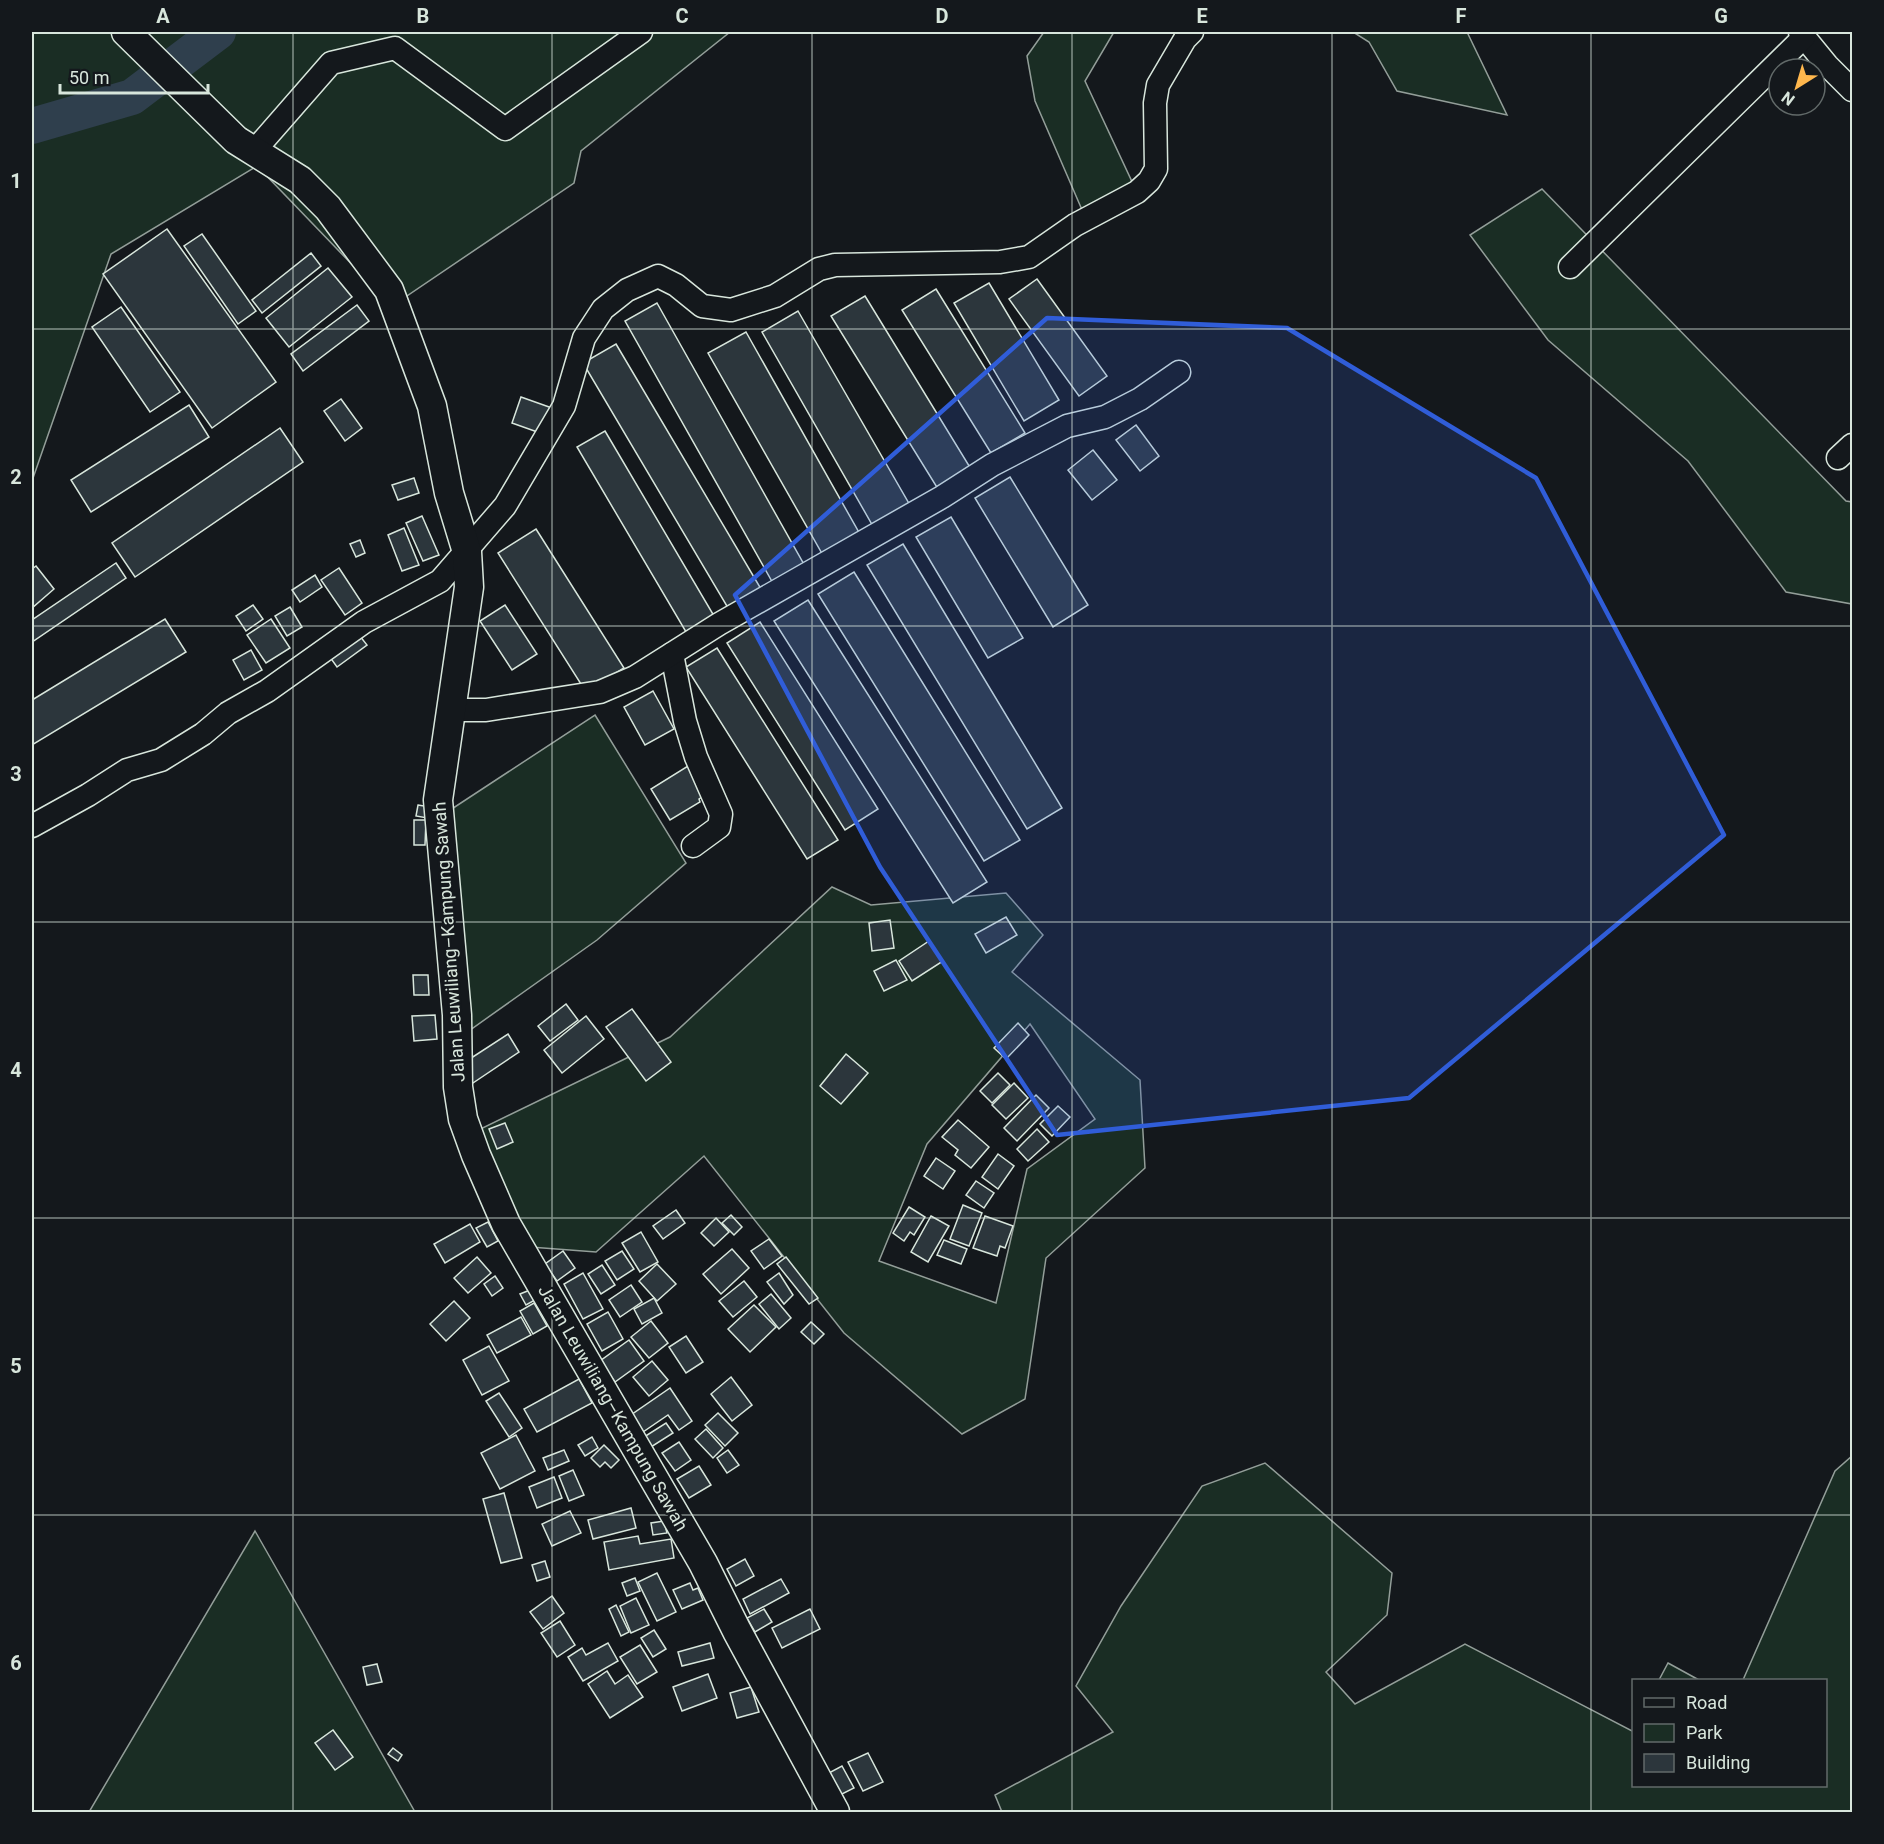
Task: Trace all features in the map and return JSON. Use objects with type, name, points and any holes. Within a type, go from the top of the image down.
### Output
[{"type":"main road","name":"Jalan Leuwiliang–Kampung Sawah","points":[[126,32],[245,145],[300,180],[328,208],[389,290],[432,406],[449,494],[467,552],[470,586],[438,800],[457,1015],[459,1087],[463,1119],[506,1224],[703,1563],[737,1631],[835,1812]]},
{"type":"street","points":[[245,145],[331,63],[395,48],[505,129],[641,32]]},
{"type":"street","points":[[32,826],[127,770],[161,760],[195,739],[228,713],[267,691],[364,622],[440,581],[505,506],[564,406],[584,338],[603,309],[627,290],[658,276],[676,285],[702,306],[731,310],[774,296],[819,269],[835,265],[1000,262],[1029,257],[1075,225],[1137,192],[1149,181],[1156,169],[1155,103],[1158,85],[1185,39],[1192,32]]},
{"type":"street","points":[[1570,267],[1802,34],[1852,90]]},
{"type":"street","points":[[452,711],[486,710],[600,692],[635,677],[729,618],[942,497],[992,465],[1067,426],[1105,417],[1140,399],[1179,372]]},
{"type":"street","points":[[672,654],[690,739],[721,814],[719,827],[693,846]]},
{"type":"highlighted area","points":[[1047,318],[1287,328],[1536,478],[1724,835],[1409,1098],[1057,1135],[880,867],[735,595]]},
{"type":"green space","points":[[32,32],[730,32],[581,151],[574,183],[392,306],[257,166],[111,254],[32,481]]},
{"type":"green space","points":[[1044,32],[1114,32],[1085,81],[1141,201],[1089,226],[1035,101],[1027,56]]},
{"type":"green space","points":[[1353,32],[1467,32],[1507,115],[1397,91],[1369,42]]},
{"type":"green space","points":[[1542,189],[1846,501],[1852,502],[1852,604],[1786,592],[1688,461],[1548,340],[1470,235]]},
{"type":"green space","points":[[595,715],[686,863],[597,940],[449,1045],[438,818]]},
{"type":"green space","points":[[832,887],[871,905],[1006,893],[1043,935],[1012,972],[1140,1080],[1145,1168],[1046,1258],[1025,1399],[962,1434],[844,1333],[704,1156],[596,1252],[517,1246],[464,1137],[670,1037]],"holes":[[[1030,1024],[1095,1119],[1027,1169],[996,1303],[879,1261],[927,1144]]]},
{"type":"green space","points":[[1852,1456],[1852,1812],[1002,1812],[995,1795],[1113,1732],[1076,1686],[1121,1606],[1202,1486],[1265,1463],[1392,1573],[1387,1615],[1326,1672],[1355,1704],[1465,1644],[1632,1731],[1632,1787],[1827,1787],[1827,1679],[1743,1679],[1835,1471]]},
{"type":"green space","points":[[255,1531],[415,1812],[89,1812]]},
{"type":"green space","points":[[1668,1663],[1697,1679],[1660,1679]]},
{"type":"building","points":[[167,229],[276,382],[212,428],[103,274]]},
{"type":"building","points":[[202,234],[256,311],[238,324],[184,246]]},
{"type":"building","points":[[311,253],[321,266],[262,313],[252,300]]},
{"type":"building","points":[[328,268],[352,297],[289,347],[266,318]]},
{"type":"building","points":[[1037,279],[1107,376],[1079,396],[1009,299]]},
{"type":"building","points":[[989,283],[1059,400],[1024,421],[954,303]]},
{"type":"building","points":[[936,289],[1025,433],[991,453],[902,310]]},
{"type":"building","points":[[865,296],[971,469],[938,489],[831,316]]},
{"type":"building","points":[[657,303],[806,568],[774,585],[625,321]]},
{"type":"building","points":[[357,305],[369,321],[303,371],[291,354]]},
{"type":"building","points":[[121,307],[180,392],[150,412],[92,327]]},
{"type":"building","points":[[798,311],[911,507],[874,528],[762,332]]},
{"type":"building","points":[[746,332],[861,536],[824,557],[708,353]]},
{"type":"building","points":[[616,344],[764,594],[731,613],[583,363]]},
{"type":"building","points":[[521,397],[552,408],[543,434],[512,423]]},
{"type":"building","points":[[341,399],[362,428],[345,441],[324,411]]},
{"type":"building","points":[[189,405],[209,437],[91,512],[71,480]]},
{"type":"building","points":[[1136,425],[1159,456],[1140,471],[1116,440]]},
{"type":"building","points":[[280,428],[303,462],[135,577],[112,543]]},
{"type":"building","points":[[605,431],[717,621],[689,637],[577,447]]},
{"type":"building","points":[[1093,450],[1117,480],[1092,500],[1068,470]]},
{"type":"building","points":[[1010,477],[1088,605],[1053,627],[975,498]]},
{"type":"building","points":[[414,478],[419,493],[398,500],[392,485]]},
{"type":"building","points":[[422,516],[439,555],[423,561],[406,523]]},
{"type":"building","points":[[951,517],[1023,638],[988,658],[916,537]]},
{"type":"building","points":[[404,528],[419,565],[402,571],[388,535]]},
{"type":"building","points":[[536,529],[624,668],[586,692],[498,553]]},
{"type":"building","points":[[360,540],[365,553],[356,557],[350,544]]},
{"type":"building","points":[[903,544],[1062,808],[1027,829],[867,565]]},
{"type":"building","points":[[116,563],[126,578],[32,642],[32,620]]},
{"type":"building","points":[[36,566],[54,589],[32,608],[32,569]]},
{"type":"building","points":[[339,568],[362,603],[345,615],[321,580]]},
{"type":"building","points":[[854,572],[1020,840],[984,861],[818,594]]},
{"type":"building","points":[[315,575],[322,587],[300,602],[292,590]]},
{"type":"building","points":[[808,600],[987,882],[953,903],[774,621]]},
{"type":"building","points":[[253,605],[263,619],[246,631],[236,616]]},
{"type":"building","points":[[505,605],[537,654],[512,670],[480,621]]},
{"type":"building","points":[[290,607],[302,627],[287,636],[275,616]]},
{"type":"building","points":[[165,619],[186,652],[32,745],[32,700]]},
{"type":"building","points":[[271,619],[290,648],[266,663],[247,635]]},
{"type":"building","points":[[760,622],[878,809],[845,830],[727,643]]},
{"type":"building","points":[[356,631],[367,645],[337,667],[327,653]]},
{"type":"building","points":[[717,648],[838,840],[807,859],[686,667]]},
{"type":"building","points":[[251,650],[262,670],[244,680],[233,660]]},
{"type":"building","points":[[653,691],[674,729],[645,745],[624,707]]},
{"type":"building","points":[[688,766],[706,794],[699,799],[700,802],[670,820],[651,789]]},
{"type":"building","points":[[418,805],[430,807],[427,818],[416,816]]},
{"type":"building","points":[[414,820],[426,820],[425,845],[414,845]]},
{"type":"building","points":[[1006,917],[1017,935],[986,953],[975,934]]},
{"type":"building","points":[[890,920],[894,948],[872,951],[869,923]]},
{"type":"building","points":[[929,941],[943,961],[912,981],[899,961]]},
{"type":"building","points":[[896,960],[907,980],[884,991],[874,971]]},
{"type":"building","points":[[413,975],[428,975],[429,995],[414,995]]},
{"type":"building","points":[[566,1004],[578,1020],[550,1041],[538,1026]]},
{"type":"building","points":[[632,1009],[671,1062],[646,1081],[606,1027]]},
{"type":"building","points":[[435,1015],[437,1039],[414,1041],[412,1016]]},
{"type":"building","points":[[586,1016],[604,1039],[562,1073],[544,1050]]},
{"type":"building","points":[[1018,1023],[1029,1035],[1006,1059],[994,1048]]},
{"type":"building","points":[[508,1034],[519,1052],[464,1089],[462,1064]]},
{"type":"building","points":[[846,1054],[868,1073],[841,1104],[820,1086]]},
{"type":"building","points":[[998,1073],[1010,1085],[992,1103],[980,1091]]},
{"type":"building","points":[[1014,1083],[1028,1098],[1006,1119],[992,1105]]},
{"type":"building","points":[[1036,1095],[1049,1108],[1017,1141],[1004,1128]]},
{"type":"building","points":[[1058,1106],[1070,1117],[1052,1136],[1040,1124]]},
{"type":"building","points":[[958,1120],[989,1147],[971,1168],[955,1155],[958,1150],[942,1137]]},
{"type":"building","points":[[505,1123],[513,1142],[497,1149],[489,1129]]},
{"type":"building","points":[[1037,1129],[1049,1142],[1028,1161],[1017,1149]]},
{"type":"building","points":[[998,1154],[1014,1166],[998,1189],[982,1177]]},
{"type":"building","points":[[936,1158],[955,1171],[943,1189],[924,1176]]},
{"type":"building","points":[[976,1181],[994,1193],[984,1208],[966,1195]]},
{"type":"building","points":[[963,1205],[982,1213],[969,1246],[950,1239]]},
{"type":"building","points":[[909,1207],[925,1217],[914,1235],[910,1232],[904,1241],[893,1233]]},
{"type":"building","points":[[676,1210],[685,1223],[663,1239],[653,1226]]},
{"type":"building","points":[[731,1215],[742,1227],[734,1235],[722,1223]]},
{"type":"building","points":[[931,1216],[949,1226],[928,1262],[911,1252]]},
{"type":"building","points":[[985,1216],[1013,1226],[1005,1248],[1000,1246],[997,1256],[973,1248]]},
{"type":"building","points":[[716,1218],[729,1232],[714,1246],[701,1233]]},
{"type":"building","points":[[488,1222],[498,1241],[487,1247],[476,1228]]},
{"type":"building","points":[[470,1224],[480,1242],[445,1263],[434,1244]]},
{"type":"building","points":[[641,1232],[658,1262],[640,1272],[622,1243]]},
{"type":"building","points":[[769,1239],[782,1256],[764,1269],[751,1251]]},
{"type":"building","points":[[944,1240],[967,1249],[961,1264],[937,1255]]},
{"type":"building","points":[[732,1249],[749,1268],[721,1294],[703,1274]]},
{"type":"building","points":[[563,1251],[575,1268],[557,1281],[545,1264]]},
{"type":"building","points":[[622,1251],[634,1269],[617,1280],[605,1261]]},
{"type":"building","points":[[477,1257],[491,1273],[468,1293],[454,1278]]},
{"type":"building","points":[[786,1257],[818,1298],[809,1304],[777,1264]]},
{"type":"building","points":[[657,1264],[676,1284],[657,1301],[639,1281]]},
{"type":"building","points":[[602,1265],[615,1285],[601,1294],[588,1274]]},
{"type":"building","points":[[583,1273],[603,1309],[583,1319],[564,1284]]},
{"type":"building","points":[[779,1273],[793,1295],[784,1304],[767,1282]]},
{"type":"building","points":[[495,1276],[503,1288],[492,1296],[484,1284]]},
{"type":"building","points":[[744,1281],[757,1297],[733,1317],[719,1301]]},
{"type":"building","points":[[631,1285],[642,1302],[620,1317],[609,1300]]},
{"type":"building","points":[[530,1290],[535,1300],[526,1305],[520,1294]]},
{"type":"building","points":[[771,1294],[791,1318],[779,1329],[759,1304]]},
{"type":"building","points":[[654,1298],[662,1313],[642,1324],[634,1309]]},
{"type":"building","points":[[454,1301],[470,1318],[446,1341],[430,1324]]},
{"type":"building","points":[[534,1303],[547,1326],[533,1334],[520,1311]]},
{"type":"building","points":[[754,1305],[776,1327],[750,1352],[728,1329]]},
{"type":"building","points":[[608,1312],[623,1339],[602,1351],[587,1324]]},
{"type":"building","points":[[521,1317],[531,1335],[497,1353],[487,1335]]},
{"type":"building","points":[[651,1321],[668,1343],[649,1358],[631,1337]]},
{"type":"building","points":[[811,1322],[824,1334],[814,1344],[801,1332]]},
{"type":"building","points":[[686,1336],[703,1362],[686,1373],[669,1347]]},
{"type":"building","points":[[629,1340],[644,1361],[615,1382],[600,1361]]},
{"type":"building","points":[[489,1346],[509,1381],[482,1395],[463,1360]]},
{"type":"building","points":[[652,1361],[668,1380],[649,1396],[633,1377]]},
{"type":"building","points":[[731,1377],[752,1405],[732,1421],[711,1394]]},
{"type":"building","points":[[579,1379],[592,1403],[537,1432],[524,1409]]},
{"type":"building","points":[[670,1388],[692,1421],[679,1430],[668,1415],[640,1434],[628,1417]]},
{"type":"building","points":[[499,1393],[522,1428],[509,1437],[486,1401]]},
{"type":"building","points":[[718,1413],[738,1433],[725,1446],[705,1425]]},
{"type":"building","points":[[666,1423],[673,1433],[651,1447],[644,1437]]},
{"type":"building","points":[[706,1429],[723,1448],[713,1458],[695,1439]]},
{"type":"building","points":[[516,1435],[535,1471],[500,1489],[481,1453]]},
{"type":"building","points":[[592,1437],[598,1448],[585,1456],[578,1445]]},
{"type":"building","points":[[679,1442],[691,1460],[675,1471],[662,1453]]},
{"type":"building","points":[[604,1445],[619,1460],[611,1468],[605,1462],[600,1467],[591,1458]]},
{"type":"building","points":[[564,1450],[569,1461],[548,1470],[543,1458]]},
{"type":"building","points":[[728,1450],[739,1465],[727,1473],[717,1458]]},
{"type":"building","points":[[699,1466],[711,1485],[689,1498],[677,1479]]},
{"type":"building","points":[[573,1470],[584,1495],[569,1501],[559,1476]]},
{"type":"building","points":[[554,1477],[562,1498],[537,1508],[529,1487]]},
{"type":"building","points":[[504,1493],[522,1558],[501,1563],[483,1499]]},
{"type":"building","points":[[631,1508],[636,1528],[593,1539],[588,1520]]},
{"type":"building","points":[[570,1511],[581,1533],[552,1546],[542,1524]]},
{"type":"building","points":[[664,1521],[667,1533],[653,1535],[651,1523]]},
{"type":"building","points":[[638,1536],[640,1544],[671,1539],[674,1558],[609,1570],[604,1542]]},
{"type":"building","points":[[745,1559],[754,1576],[736,1586],[727,1569]]},
{"type":"building","points":[[545,1561],[550,1577],[537,1581],[532,1565]]},
{"type":"building","points":[[657,1573],[676,1612],[657,1621],[638,1582]]},
{"type":"building","points":[[635,1578],[640,1591],[627,1596],[622,1583]]},
{"type":"building","points":[[781,1579],[789,1593],[750,1614],[743,1599]]},
{"type":"building","points":[[690,1583],[693,1590],[698,1588],[703,1600],[682,1609],[673,1590]]},
{"type":"building","points":[[552,1596],[564,1613],[543,1629],[530,1612]]},
{"type":"building","points":[[636,1598],[649,1625],[631,1633],[620,1606]]},
{"type":"building","points":[[616,1605],[629,1632],[621,1636],[609,1609]]},
{"type":"building","points":[[764,1609],[772,1622],[755,1632],[747,1618]]},
{"type":"building","points":[[810,1609],[820,1629],[782,1648],[772,1628]]},
{"type":"building","points":[[560,1621],[575,1645],[557,1657],[541,1633]]},
{"type":"building","points":[[654,1630],[666,1649],[653,1657],[641,1638]]},
{"type":"building","points":[[608,1643],[618,1661],[583,1681],[568,1657],[582,1648],[586,1655]]},
{"type":"building","points":[[710,1643],[714,1658],[682,1666],[678,1652]]},
{"type":"building","points":[[640,1645],[657,1672],[637,1684],[620,1657]]},
{"type":"building","points":[[377,1664],[382,1682],[367,1685],[363,1667]]},
{"type":"building","points":[[607,1671],[615,1684],[628,1675],[643,1697],[610,1718],[588,1684]]},
{"type":"building","points":[[708,1674],[717,1698],[682,1711],[673,1687]]},
{"type":"building","points":[[751,1687],[759,1712],[737,1718],[730,1693]]},
{"type":"building","points":[[333,1730],[353,1757],[335,1770],[315,1743]]},
{"type":"building","points":[[393,1748],[402,1755],[398,1761],[388,1754]]},
{"type":"building","points":[[868,1753],[883,1782],[863,1791],[848,1762]]},
{"type":"building","points":[[842,1766],[854,1788],[836,1797],[825,1775]]},
{"type":"waterway","points":[[32,126],[132,97],[218,32]]}]
